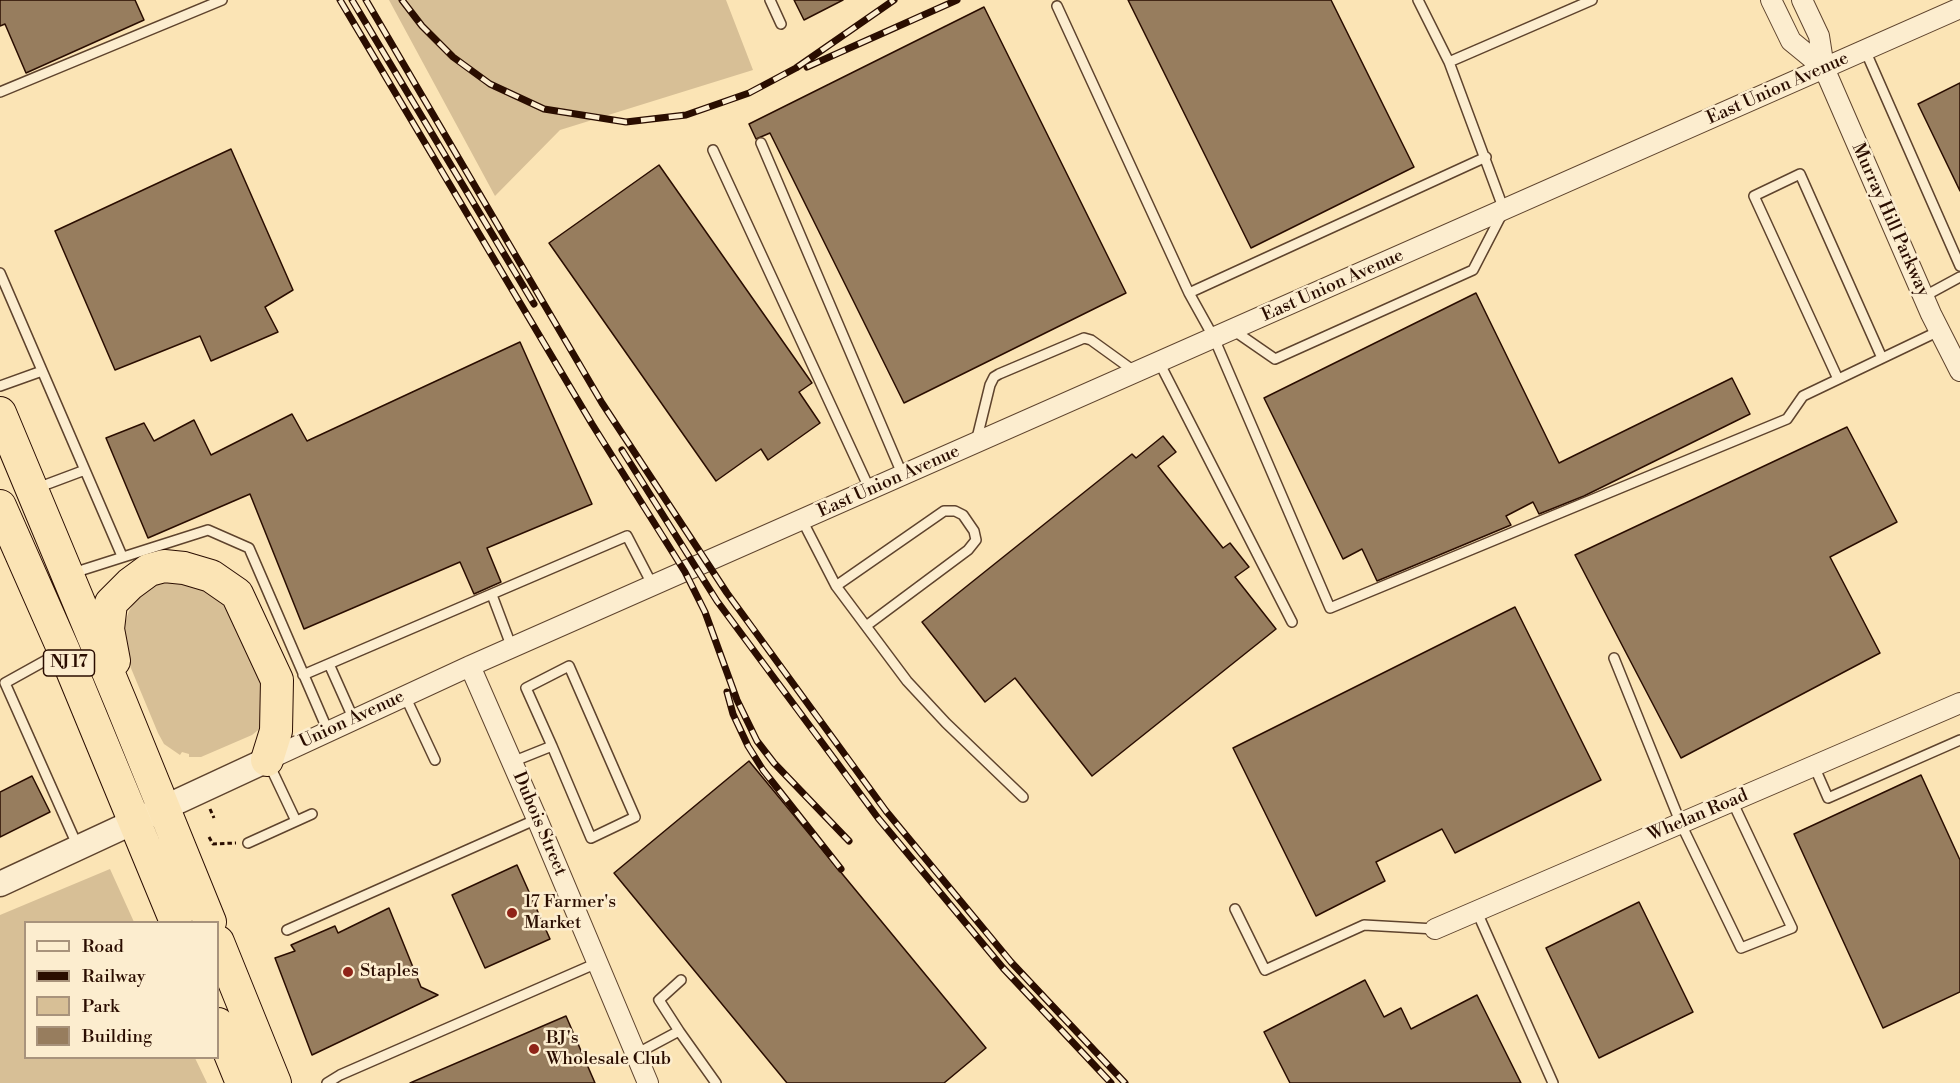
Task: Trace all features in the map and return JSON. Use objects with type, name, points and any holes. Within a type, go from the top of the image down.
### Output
[{"type":"highway","name":"NJ 17","points":[[0,413],[210,921]]},
{"type":"highway","name":"NJ 17","points":[[0,506],[64,651],[176,921]]},
{"type":"highway","points":[[121,703],[108,629],[111,603],[130,584],[150,570],[164,566],[184,568],[212,576],[237,594],[277,680],[276,731],[267,760]]},
{"type":"highway","points":[[219,944],[275,1083]]},
{"type":"highway","points":[[219,1026],[242,1083]]},
{"type":"street","name":"Murray Hill Parkway","points":[[1771,0],[1791,41],[1824,68]]},
{"type":"street","name":"Murray Hill Parkway","points":[[1802,0],[1819,36],[1824,68],[1923,297],[1960,371]]},
{"type":"street","name":"East Union Avenue","points":[[706,563],[1960,8]]},
{"type":"street","name":"Union Avenue","points":[[0,884],[470,666],[706,563]]},
{"type":"street","name":"Dubois Street","points":[[470,666],[648,1083]]},
{"type":"street","name":"Whelan Road","points":[[1435,930],[1960,703]]},
{"type":"lane","points":[[0,92],[222,0]]},
{"type":"lane","points":[[770,0],[782,24]]},
{"type":"lane","points":[[1233,330],[1275,359],[1473,270],[1504,210],[1449,62],[1418,0]]},
{"type":"lane","points":[[1449,62],[1592,0]]},
{"type":"lane","points":[[1057,6],[1189,293],[1214,338],[1329,608],[1787,419],[1803,396],[1939,331]]},
{"type":"lane","points":[[1864,50],[1960,266]]},
{"type":"lane","points":[[761,143],[903,476]]},
{"type":"lane","points":[[713,150],[870,490]]},
{"type":"lane","points":[[1189,293],[1486,157]]},
{"type":"lane","points":[[1838,379],[1754,196],[1800,174],[1882,358]]},
{"type":"lane","points":[[0,273],[122,556]]},
{"type":"lane","points":[[1923,297],[1960,277]]},
{"type":"lane","points":[[976,444],[990,385],[994,377],[999,374],[1084,338],[1136,372]]},
{"type":"lane","points":[[1159,362],[1292,622]]},
{"type":"lane","points":[[0,386],[42,370]]},
{"type":"lane","points":[[32,490],[85,470]]},
{"type":"lane","points":[[836,586],[944,511],[955,511],[963,515],[974,531],[976,540],[968,550],[866,626]]},
{"type":"lane","points":[[802,520],[836,586],[907,681],[946,723],[1023,797]]},
{"type":"lane","points":[[68,575],[208,530],[249,548],[328,731]]},
{"type":"lane","points":[[303,675],[627,536],[653,586]]},
{"type":"lane","points":[[492,595],[512,648]]},
{"type":"lane","points":[[64,651],[3,682],[78,847]]},
{"type":"lane","points":[[1614,658],[1681,824],[1741,948],[1792,928],[1732,801]]},
{"type":"lane","points":[[329,664],[354,720]]},
{"type":"lane","points":[[569,666],[636,817],[591,838],[552,746],[526,688],[569,666]]},
{"type":"lane","points":[[405,696],[435,760]]},
{"type":"lane","points":[[1814,766],[1828,798],[1960,740]]},
{"type":"lane","points":[[512,762],[552,746]]},
{"type":"lane","points":[[267,760],[296,821]]},
{"type":"lane","points":[[248,843],[312,814]]},
{"type":"lane","points":[[287,930],[537,819]]},
{"type":"lane","points":[[1235,909],[1265,970],[1364,925],[1435,930]]},
{"type":"lane","points":[[1477,912],[1553,1083]]},
{"type":"lane","points":[[327,1083],[340,1075],[597,963]]},
{"type":"lane","points":[[681,980],[659,1000],[716,1083]]},
{"type":"lane","points":[[636,1054],[679,1031]]},
{"type":"path","points":[[209,837],[213,844],[248,843]]},
{"type":"green space","points":[[389,0],[726,0],[753,70],[560,130],[495,196]]},
{"type":"green space","points":[[167,580],[221,594],[268,688],[262,727],[252,735],[201,757],[189,757],[189,754],[182,752],[180,755],[164,744],[128,661],[123,629],[129,611],[135,601],[150,586]]},
{"type":"green space","points":[[110,869],[134,921],[24,921],[24,1059],[195,1059],[207,1083],[0,1083],[0,915]]},
{"type":"building","points":[[0,0],[135,0],[144,20],[26,73],[5,24],[0,26]]},
{"type":"building","points":[[794,0],[843,0],[804,20]]},
{"type":"building","points":[[1128,0],[1331,0],[1414,167],[1251,248]]},
{"type":"building","points":[[984,7],[1126,293],[904,403],[770,133],[756,139],[749,124]]},
{"type":"building","points":[[1960,83],[1960,191],[1918,104]]},
{"type":"building","points":[[231,149],[293,290],[265,307],[278,332],[211,361],[200,336],[115,370],[55,231]]},
{"type":"building","points":[[659,165],[812,383],[799,392],[820,423],[768,460],[761,449],[716,481],[549,243]]},
{"type":"building","points":[[1476,293],[1559,463],[1732,378],[1750,414],[1584,496],[1539,514],[1533,502],[1506,516],[1511,525],[1377,581],[1362,549],[1343,559],[1264,398]]},
{"type":"building","points":[[520,342],[592,504],[487,548],[501,582],[474,594],[460,562],[304,629],[250,494],[148,538],[106,438],[144,423],[154,441],[194,420],[211,455],[292,414],[307,441]]},
{"type":"building","points":[[1847,427],[1897,522],[1830,557],[1880,653],[1681,758],[1575,555]]},
{"type":"building","points":[[1163,436],[1176,452],[1158,466],[1223,548],[1230,543],[1249,567],[1235,577],[1276,629],[1092,776],[1015,678],[985,702],[922,622],[1132,454],[1136,458]]},
{"type":"building","points":[[1515,607],[1601,780],[1455,853],[1442,829],[1376,862],[1385,881],[1316,916],[1233,748]]},
{"type":"building","points":[[749,761],[986,1048],[944,1083],[787,1083],[614,873]]},
{"type":"building","points":[[1921,775],[1960,860],[1960,992],[1883,1028],[1794,834]]},
{"type":"building","points":[[32,776],[50,812],[0,837],[0,792]]},
{"type":"building","points":[[517,865],[550,939],[485,968],[452,895]]},
{"type":"building","points":[[1639,902],[1693,1012],[1599,1058],[1546,948]]},
{"type":"building","name":"Staples","points":[[389,908],[421,987],[438,995],[312,1055],[275,958],[295,951],[291,945],[335,926],[338,933]]},
{"type":"building","points":[[1365,980],[1384,1017],[1401,1008],[1411,1029],[1477,995],[1521,1083],[1290,1083],[1264,1032]]},
{"type":"building","name":"BJ's Wholesale Club","points":[[566,1016],[595,1083],[410,1083]]},
{"type":"railway","points":[[340,0],[592,424],[685,572],[705,612],[737,700],[757,741],[774,763],[849,841]]},
{"type":"railway","points":[[352,0],[534,304]]},
{"type":"railway","points":[[366,0],[602,403],[727,593],[886,811],[1011,962],[1125,1083]]},
{"type":"railway","points":[[402,0],[422,26],[453,57],[490,84],[544,109],[626,122],[686,115],[749,93],[796,68],[894,0]]},
{"type":"railway","points":[[807,67],[957,0]]},
{"type":"railway","points":[[622,450],[717,601],[878,818],[1003,968],[1111,1083]]},
{"type":"railway","points":[[727,692],[733,714],[748,746],[763,770],[841,869]]},
{"type":"place","name":"17 Farmer's Market","points":[[512,913]]},
{"type":"place","name":"Staples","points":[[348,972]]},
{"type":"place","name":"BJ's Wholesale Club","points":[[534,1049]]}]
